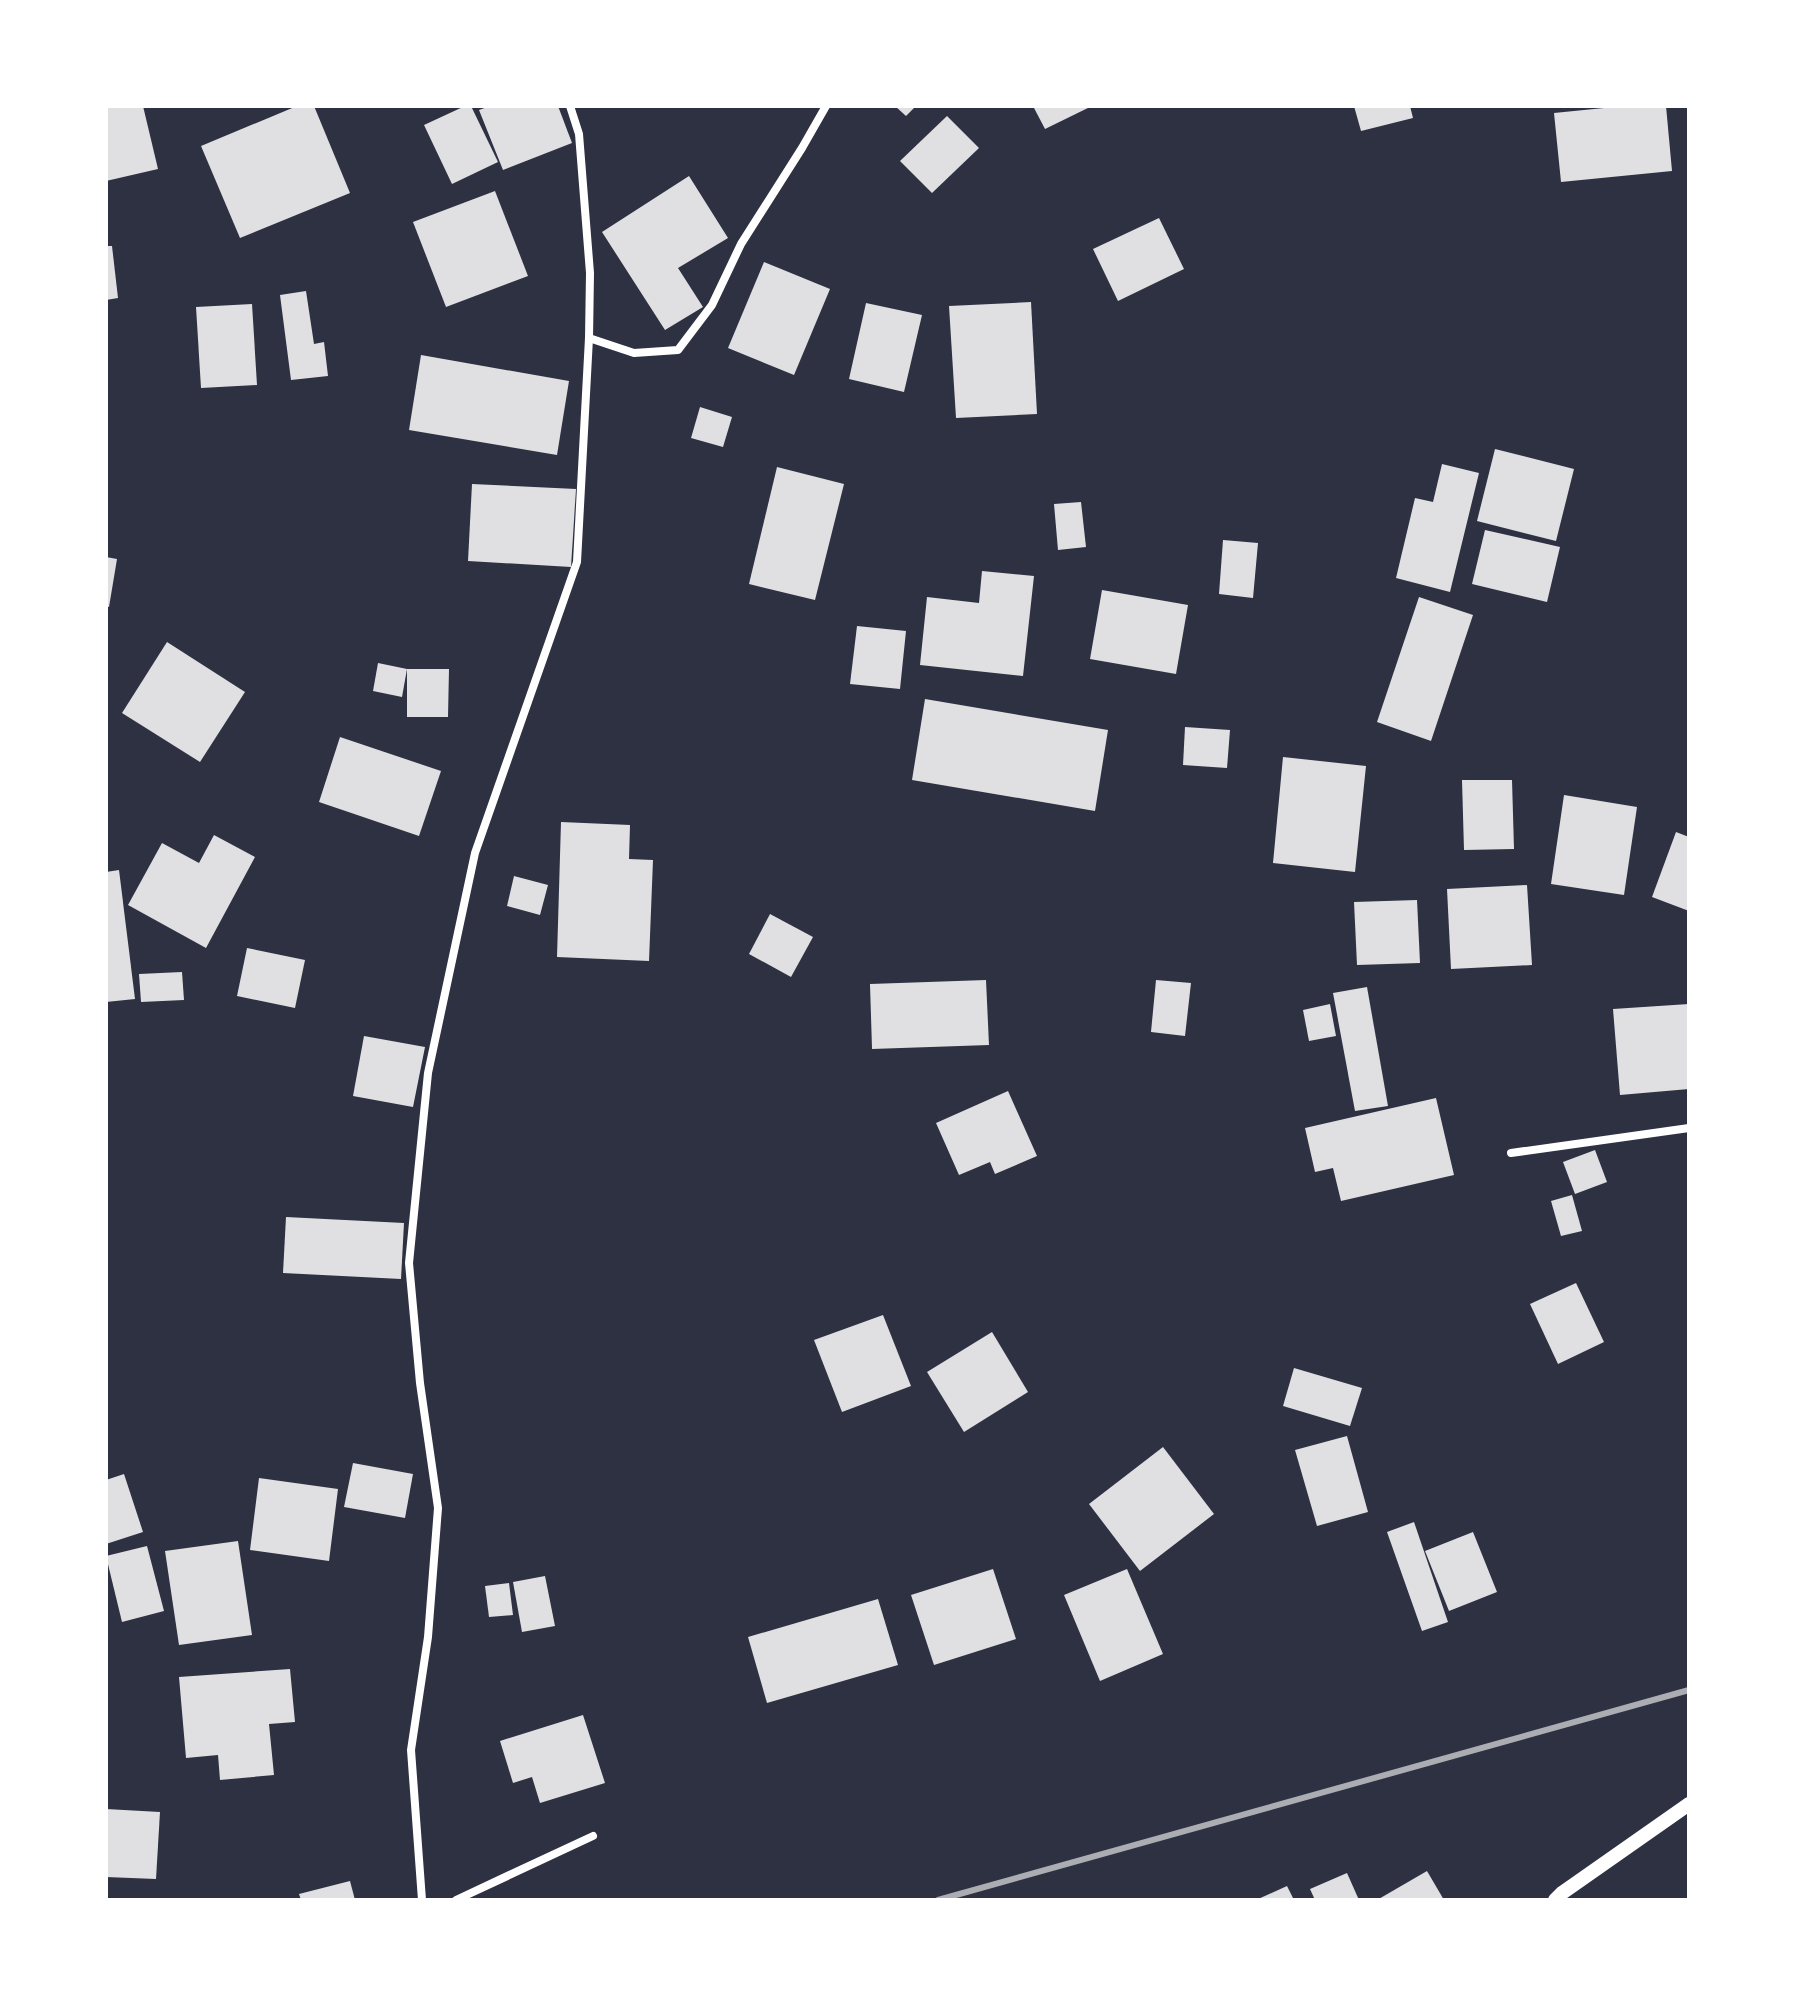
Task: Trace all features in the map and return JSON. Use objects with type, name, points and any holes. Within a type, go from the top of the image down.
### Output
[{"type":"street","points":[[422,1900],[411,1750],[428,1637],[438,1508],[420,1383],[409,1263],[428,1073],[475,853],[577,562],[590,273],[579,134],[570,106]]},
{"type":"street","points":[[589,338],[634,353],[678,350],[712,305],[741,244],[826,106]]},
{"type":"street","points":[[1511,1153],[1689,1128]]},
{"type":"street","points":[[1555,1900],[1689,1804]]},
{"type":"street","points":[[456,1900],[593,1836]]},
{"type":"building","points":[[106,106],[143,106],[158,169],[106,181]]},
{"type":"building","points":[[297,106],[314,106],[350,193],[240,238],[201,146]]},
{"type":"building","points":[[471,106],[498,162],[452,184],[424,125]]},
{"type":"building","points":[[490,106],[558,106],[572,143],[503,170],[479,110]]},
{"type":"building","points":[[895,106],[916,106],[906,116]]},
{"type":"building","points":[[1033,106],[1092,106],[1045,129]]},
{"type":"building","points":[[1354,106],[1410,106],[1413,118],[1361,131]]},
{"type":"building","points":[[1624,106],[1666,106],[1672,171],[1561,182],[1554,113]]},
{"type":"building","points":[[947,116],[979,148],[932,193],[900,161]]},
{"type":"building","points":[[689,176],[728,238],[678,268],[703,307],[665,330],[602,232]]},
{"type":"building","points":[[495,191],[528,276],[446,307],[413,222]]},
{"type":"building","points":[[1159,218],[1184,269],[1118,301],[1093,249]]},
{"type":"building","points":[[106,246],[112,246],[118,298],[106,300]]},
{"type":"building","points":[[764,262],[830,289],[794,375],[728,348]]},
{"type":"building","points":[[306,291],[314,344],[324,342],[328,376],[291,380],[280,295]]},
{"type":"building","points":[[1031,302],[1037,414],[956,418],[949,306]]},
{"type":"building","points":[[866,303],[922,315],[904,392],[849,379]]},
{"type":"building","points":[[252,304],[257,385],[201,388],[196,307]]},
{"type":"building","points":[[421,355],[569,381],[557,455],[409,430]]},
{"type":"building","points":[[700,407],[732,417],[723,447],[691,438]]},
{"type":"building","points":[[1495,449],[1574,469],[1556,541],[1477,521]]},
{"type":"building","points":[[1442,464],[1479,473],[1450,592],[1396,578],[1415,498],[1433,502]]},
{"type":"building","points":[[777,467],[844,484],[815,600],[749,584]]},
{"type":"building","points":[[472,484],[576,489],[571,567],[468,561]]},
{"type":"building","points":[[1081,502],[1086,547],[1058,550],[1054,504]]},
{"type":"building","points":[[1485,530],[1560,547],[1547,602],[1472,584]]},
{"type":"building","points":[[1223,540],[1258,543],[1253,598],[1219,594]]},
{"type":"building","points":[[106,557],[117,559],[109,607],[106,606]]},
{"type":"building","points":[[982,571],[1034,576],[1023,676],[920,665],[927,597],[979,603]]},
{"type":"building","points":[[1102,590],[1188,605],[1176,674],[1090,659]]},
{"type":"building","points":[[1419,597],[1473,615],[1431,741],[1377,722]]},
{"type":"building","points":[[857,626],[906,631],[900,689],[850,684]]},
{"type":"building","points":[[167,642],[245,692],[200,762],[122,713]]},
{"type":"building","points":[[378,663],[407,669],[402,697],[373,691]]},
{"type":"building","points":[[407,669],[449,669],[448,717],[407,717]]},
{"type":"building","points":[[925,699],[1108,730],[1095,811],[912,780]]},
{"type":"building","points":[[1185,727],[1230,730],[1227,768],[1183,765]]},
{"type":"building","points":[[340,737],[441,771],[419,836],[319,802]]},
{"type":"building","points":[[1283,757],[1366,766],[1355,872],[1273,863]]},
{"type":"building","points":[[1462,780],[1512,780],[1514,849],[1464,850]]},
{"type":"building","points":[[1564,795],[1637,807],[1624,895],[1551,884]]},
{"type":"building","points":[[561,822],[630,825],[629,859],[653,860],[649,961],[557,957]]},
{"type":"building","points":[[1676,832],[1689,837],[1689,911],[1652,897]]},
{"type":"building","points":[[214,835],[255,857],[206,948],[128,905],[162,843],[199,863]]},
{"type":"building","points":[[119,870],[135,999],[106,1002],[106,872]]},
{"type":"building","points":[[514,876],[548,885],[540,915],[507,906]]},
{"type":"building","points":[[1527,885],[1532,965],[1451,969],[1447,889]]},
{"type":"building","points":[[1417,900],[1420,963],[1357,965],[1354,902]]},
{"type":"building","points":[[770,914],[813,937],[791,977],[749,954]]},
{"type":"building","points":[[247,948],[305,960],[295,1008],[237,996]]},
{"type":"building","points":[[182,972],[184,1000],[141,1002],[139,974]]},
{"type":"building","points":[[986,980],[989,1045],[872,1049],[870,984]]},
{"type":"building","points":[[1156,980],[1191,983],[1185,1036],[1151,1032]]},
{"type":"building","points":[[1367,987],[1388,1106],[1355,1111],[1333,993]]},
{"type":"building","points":[[1330,1004],[1336,1036],[1309,1041],[1303,1010]]},
{"type":"building","points":[[1689,1004],[1689,1089],[1620,1095],[1613,1009]]},
{"type":"building","points":[[364,1036],[425,1047],[413,1107],[353,1096]]},
{"type":"building","points":[[1008,1091],[1037,1156],[995,1174],[990,1162],[959,1175],[936,1123]]},
{"type":"building","points":[[1436,1098],[1454,1175],[1341,1201],[1333,1168],[1315,1172],[1305,1128]]},
{"type":"building","points":[[1595,1150],[1607,1182],[1575,1194],[1563,1162]]},
{"type":"building","points":[[1572,1195],[1582,1231],[1561,1236],[1551,1201]]},
{"type":"building","points":[[286,1217],[404,1223],[401,1279],[283,1273]]},
{"type":"building","points":[[1576,1283],[1604,1342],[1558,1364],[1530,1304]]},
{"type":"building","points":[[883,1315],[911,1386],[842,1412],[814,1340]]},
{"type":"building","points":[[992,1332],[1028,1392],[964,1432],[927,1372]]},
{"type":"building","points":[[1294,1368],[1362,1388],[1350,1426],[1283,1406]]},
{"type":"building","points":[[1347,1436],[1368,1512],[1317,1526],[1295,1450]]},
{"type":"building","points":[[1163,1447],[1214,1514],[1140,1571],[1089,1504]]},
{"type":"building","points":[[353,1463],[413,1474],[405,1518],[344,1507]]},
{"type":"building","points":[[124,1474],[143,1532],[106,1544],[106,1480]]},
{"type":"building","points":[[259,1478],[338,1489],[329,1561],[250,1550]]},
{"type":"building","points":[[1414,1522],[1448,1622],[1422,1631],[1387,1532]]},
{"type":"building","points":[[1473,1532],[1497,1592],[1449,1611],[1425,1551]]},
{"type":"building","points":[[238,1541],[252,1635],[179,1645],[165,1551]]},
{"type":"building","points":[[147,1546],[164,1611],[122,1622],[106,1556]]},
{"type":"building","points":[[993,1569],[1016,1639],[934,1665],[911,1595]]},
{"type":"building","points":[[1127,1569],[1163,1654],[1100,1681],[1064,1595]]},
{"type":"building","points":[[545,1576],[555,1626],[522,1632],[513,1582]]},
{"type":"building","points":[[509,1583],[513,1615],[489,1617],[485,1586]]},
{"type":"building","points":[[878,1599],[898,1665],[767,1703],[748,1637]]},
{"type":"building","points":[[290,1669],[295,1722],[269,1724],[274,1775],[220,1780],[218,1755],[186,1758],[179,1677]]},
{"type":"building","points":[[583,1715],[605,1783],[540,1803],[532,1777],[513,1783],[500,1741]]},
{"type":"building","points":[[106,1809],[160,1812],[156,1879],[106,1877]]},
{"type":"building","points":[[1427,1871],[1444,1900],[1377,1900]]},
{"type":"building","points":[[1347,1873],[1359,1900],[1315,1900],[1310,1889]]},
{"type":"building","points":[[350,1881],[355,1900],[301,1900],[299,1894]]},
{"type":"building","points":[[1287,1886],[1294,1900],[1256,1900]]},
{"type":"railway","points":[[938,1900],[1689,1690]]}]
